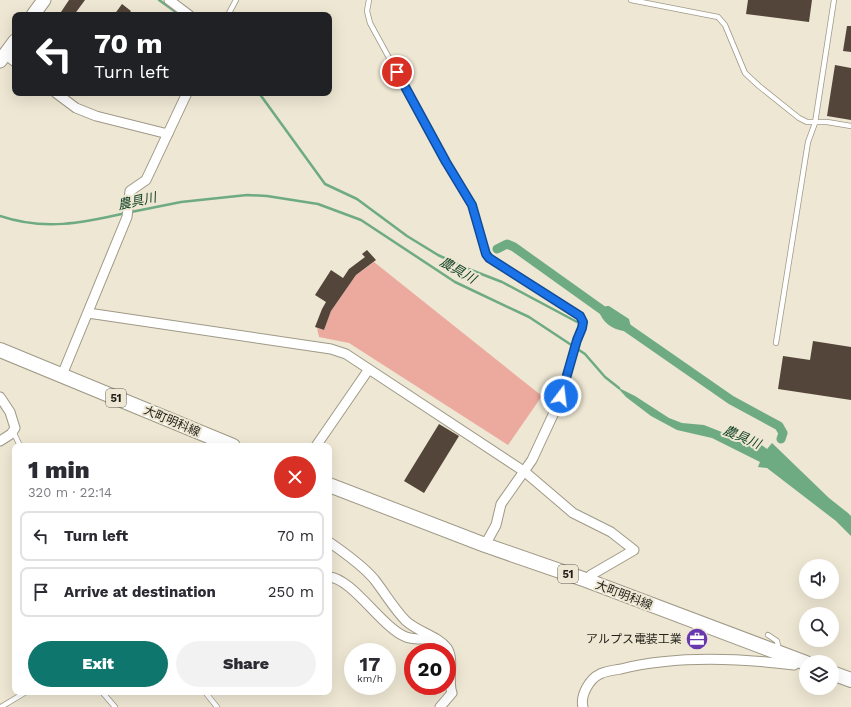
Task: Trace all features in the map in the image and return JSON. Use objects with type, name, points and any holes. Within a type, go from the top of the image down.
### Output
[{"type":"main road","name":"大町明科線","points":[[0,350],[226,443]]},
{"type":"main road","name":"大町明科線","points":[[332,486],[485,545],[586,580],[799,661]]},
{"type":"main road","points":[[839,675],[851,680]]},
{"type":"street","points":[[35,12],[44,0]]},
{"type":"street","points":[[169,0],[185,12]]},
{"type":"street","points":[[7,59],[12,47]]},
{"type":"street","points":[[60,96],[76,108],[96,116],[168,134]]},
{"type":"street","points":[[62,375],[127,217],[129,194],[132,189],[146,180],[186,96]]},
{"type":"street","points":[[88,313],[331,349],[346,354],[525,472],[574,513],[611,532],[634,550],[591,575],[586,580]]},
{"type":"street","points":[[318,443],[369,369]]},
{"type":"street","points":[[0,397],[3,406],[14,423],[13,431],[0,441]]},
{"type":"street","points":[[485,545],[496,525],[501,504],[525,472],[558,404]]},
{"type":"street","points":[[332,544],[363,568],[406,620],[423,633],[436,639],[446,648],[450,656],[449,685],[452,693],[440,707]]},
{"type":"street","points":[[332,577],[336,578],[363,599],[389,626],[404,637],[436,639]]},
{"type":"street","points":[[583,707],[582,702],[584,694],[590,681],[599,674],[636,665],[691,660],[761,661],[794,665],[799,663]]},
{"type":"lane","points":[[230,12],[236,0]]},
{"type":"lane","points":[[368,0],[367,11],[370,22],[446,162],[472,205],[486,254],[489,258],[580,316],[583,322],[570,360],[558,404]]},
{"type":"lane","points":[[631,0],[718,17],[725,25],[748,77],[798,118],[807,122],[827,122],[851,126]]},
{"type":"lane","points":[[776,343],[808,142],[815,123],[834,0]]},
{"type":"lane","points":[[13,431],[19,443]]},
{"type":"lane","points":[[768,635],[777,641],[778,646],[775,651]]},
{"type":"lane","points":[[1,707],[21,695]]},
{"type":"lane","points":[[105,695],[115,707]]},
{"type":"lane","points":[[207,695],[217,707]]},
{"type":"shaded area","points":[[374,262],[542,396],[508,445],[349,343],[319,337],[317,328],[324,330],[331,311],[356,275]]},
{"type":"shaded area","points":[[606,306],[609,306],[629,319],[632,331],[618,330],[605,322],[600,314]]},
{"type":"shaded area","points":[[617,387],[635,396],[669,418],[682,423],[704,425],[747,442],[759,443],[767,449],[772,443],[829,498],[851,516],[851,536],[836,521],[767,468],[758,467],[760,462],[712,438],[677,430],[651,416],[626,397]]},
{"type":"building","points":[[69,0],[85,0],[76,12],[61,12]]},
{"type":"building","points":[[748,0],[812,0],[809,22],[746,14]]},
{"type":"building","points":[[122,4],[131,11],[130,12],[116,12]]},
{"type":"building","points":[[847,26],[851,26],[851,52],[843,51]]},
{"type":"building","points":[[835,65],[851,68],[851,120],[827,116]]},
{"type":"building","points":[[367,250],[376,260],[356,275],[331,311],[324,330],[315,327],[326,302],[315,295],[331,270],[343,278],[349,269],[365,257],[362,254]]},
{"type":"building","points":[[813,341],[851,347],[851,400],[778,389],[783,356],[810,360]]},
{"type":"building","points":[[439,424],[459,436],[424,493],[404,481]]},
{"type":"waterway","points":[[159,0],[176,12]]},
{"type":"waterway","points":[[261,96],[325,184],[357,199],[407,236],[438,255],[502,282],[577,322]]},
{"type":"waterway","name":"農具川","points":[[131,212],[181,202],[247,195],[267,196],[318,204],[361,220],[455,282],[529,317],[585,354],[605,377],[619,388]]},
{"type":"waterway","name":"農具川","points":[[0,216],[16,221],[63,224],[94,220],[126,213]]},
{"type":"waterway","points":[[497,249],[507,244],[514,247],[612,317]]},
{"type":"waterway","points":[[623,325],[731,400],[779,426],[783,433],[781,439]]},
{"type":"place","name":"アルプス電装工業","points":[[697,639]]},
{"type":"route","points":[[397,72],[446,162],[472,205],[477,217],[486,254],[489,258],[580,316],[583,322],[581,333],[570,360],[561,396]]}]
